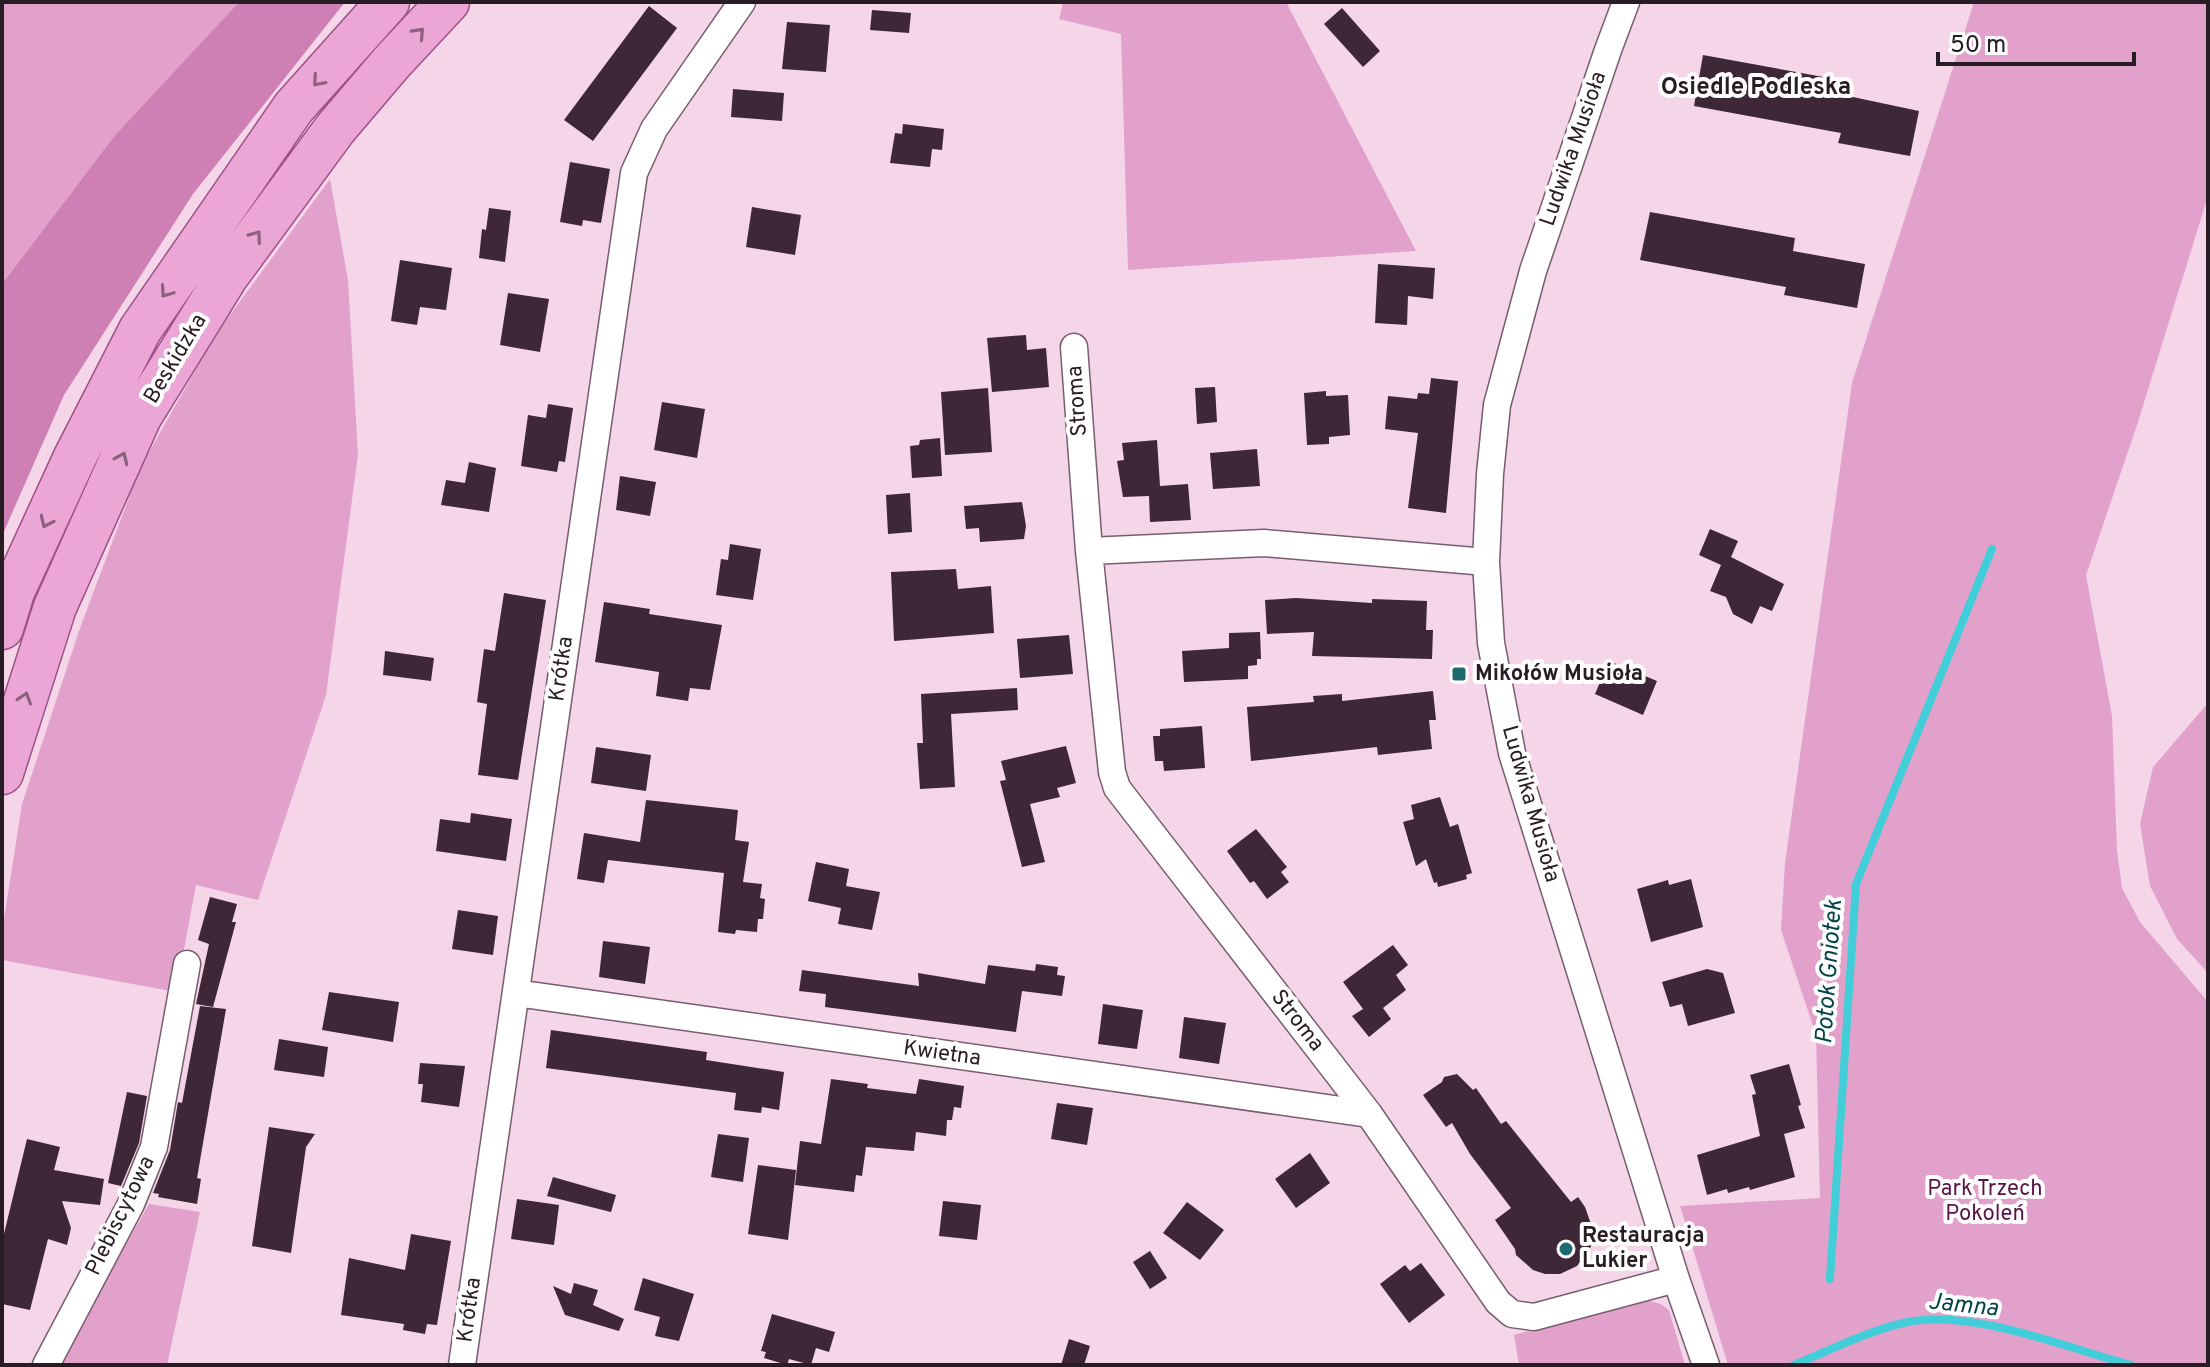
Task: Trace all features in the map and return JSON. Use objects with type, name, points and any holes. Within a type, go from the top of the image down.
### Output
[{"type":"main road","name":"Beskidzka","points":[[2,628],[13,592],[75,457],[140,330],[294,107],[388,2]]},
{"type":"main road","name":"Beskidzka","points":[[2,773],[55,607],[140,417],[227,276],[335,129],[448,2]]},
{"type":"street","name":"Krótka","points":[[462,1365],[634,173],[654,129],[742,2]]},
{"type":"street","name":"Ludwika Musioła","points":[[1626,2],[1533,271],[1497,405],[1486,562],[1491,643],[1512,753],[1676,1279],[1706,1365]]},
{"type":"street","name":"Stroma","points":[[1074,347],[1089,551],[1112,772],[1117,788],[1369,1114],[1498,1302],[1512,1314],[1534,1317],[1676,1279]]},
{"type":"street","points":[[1089,551],[1264,543],[1486,562]]},
{"type":"street","name":"Plebiscytowa","points":[[46,1365],[131,1204],[154,1147],[187,964]]},
{"type":"street","name":"Kwietna","points":[[516,993],[1369,1114]]},
{"type":"green space","points":[[2,2],[239,2],[115,135],[2,284]]},
{"type":"green space","points":[[1063,2],[1286,2],[1416,251],[1128,270],[1121,34],[1059,19]]},
{"type":"green space","name":"Park Trzech Pokoleń","points":[[1974,2],[2208,2],[2208,196],[2137,425],[2086,575],[2112,716],[2117,850],[2122,888],[2140,922],[2208,1002],[2208,1365],[1728,1365],[1680,1206],[1820,1198],[1816,1035],[1781,930],[1785,863],[1852,383]]},
{"type":"green space","points":[[330,179],[348,280],[358,455],[326,695],[258,900],[196,885],[176,992],[2,960],[2,932],[22,804],[80,628],[140,468],[216,334]]},
{"type":"green space","points":[[2208,703],[2208,973],[2177,939],[2150,886],[2140,824],[2153,767]]},
{"type":"green space","points":[[149,1204],[200,1212],[167,1365],[57,1365]]},
{"type":"green space","points":[[1646,1300],[1669,1310],[1685,1365],[1519,1365],[1514,1335]]},
{"type":"shaded area","points":[[239,2],[345,2],[193,194],[64,395],[2,536],[2,284],[115,135]]},
{"type":"building","points":[[649,6],[677,28],[593,141],[564,120]]},
{"type":"building","points":[[1342,8],[1380,51],[1363,67],[1324,24]]},
{"type":"building","points":[[872,10],[911,13],[909,33],[870,30]]},
{"type":"building","points":[[787,22],[830,25],[826,72],[782,69]]},
{"type":"building","points":[[1703,55],[1851,82],[1848,96],[1919,111],[1910,156],[1838,143],[1841,133],[1694,106]]},
{"type":"building","points":[[733,89],[784,93],[782,121],[731,117]]},
{"type":"building","points":[[903,124],[944,129],[942,150],[932,149],[930,167],[890,163],[895,133],[902,134]]},
{"type":"building","points":[[570,162],[610,169],[601,223],[583,220],[582,226],[560,222]]},
{"type":"building","points":[[752,207],[801,215],[795,255],[746,247]]},
{"type":"building","points":[[489,208],[511,211],[505,262],[479,258],[482,229],[486,230]]},
{"type":"building","points":[[1650,212],[1795,238],[1793,251],[1865,264],[1857,308],[1784,295],[1786,287],[1640,260]]},
{"type":"building","points":[[400,260],[452,268],[446,310],[420,307],[417,325],[391,321]]},
{"type":"building","points":[[1378,264],[1435,268],[1433,299],[1408,296],[1407,325],[1375,323]]},
{"type":"building","points":[[508,293],[549,299],[540,352],[500,345]]},
{"type":"building","points":[[1026,335],[1027,350],[1046,348],[1049,387],[992,392],[987,338]]},
{"type":"building","points":[[1431,378],[1458,381],[1446,513],[1408,508],[1418,433],[1385,429],[1388,396],[1417,399],[1418,393],[1429,394]]},
{"type":"building","points":[[1215,387],[1217,422],[1197,424],[1195,388]]},
{"type":"building","points":[[988,388],[992,452],[945,455],[941,392]]},
{"type":"building","points":[[1326,391],[1326,396],[1348,395],[1350,435],[1329,437],[1329,444],[1307,445],[1304,393]]},
{"type":"building","points":[[662,402],[705,409],[697,458],[654,450]]},
{"type":"building","points":[[548,404],[573,408],[565,462],[559,461],[557,472],[521,466],[528,415],[546,418]]},
{"type":"building","points":[[940,438],[942,476],[912,478],[910,446],[919,445],[920,440]]},
{"type":"building","points":[[1157,440],[1160,486],[1188,484],[1191,520],[1150,522],[1149,496],[1123,497],[1117,461],[1124,460],[1122,443]]},
{"type":"building","points":[[1257,449],[1260,486],[1213,489],[1210,453]]},
{"type":"building","points":[[469,462],[496,468],[489,512],[441,505],[446,480],[465,483]]},
{"type":"building","points":[[620,476],[656,482],[650,516],[616,510]]},
{"type":"building","points":[[910,493],[912,532],[888,534],[886,495]]},
{"type":"building","points":[[1022,502],[1026,526],[1024,539],[980,542],[979,528],[966,529],[964,506]]},
{"type":"building","points":[[1710,529],[1738,541],[1731,557],[1784,584],[1772,611],[1760,606],[1752,624],[1733,614],[1726,597],[1710,591],[1721,565],[1699,555]]},
{"type":"building","points":[[730,544],[761,549],[753,600],[716,595],[721,559],[728,560]]},
{"type":"building","points":[[956,569],[958,589],[991,586],[994,633],[894,641],[891,572]]},
{"type":"building","points":[[504,593],[546,600],[518,780],[478,775],[487,704],[477,702],[484,649],[495,651]]},
{"type":"building","points":[[1296,598],[1372,603],[1372,599],[1427,601],[1426,630],[1433,630],[1432,659],[1312,656],[1314,632],[1267,634],[1265,600]]},
{"type":"building","points":[[604,602],[650,609],[649,614],[722,625],[710,690],[690,688],[688,701],[656,696],[659,672],[595,662]]},
{"type":"building","points":[[1260,632],[1261,659],[1257,659],[1257,665],[1248,666],[1248,679],[1184,682],[1182,651],[1229,648],[1229,633]]},
{"type":"building","points":[[1069,635],[1073,674],[1020,678],[1017,639]]},
{"type":"building","points":[[385,651],[434,658],[431,681],[383,675]]},
{"type":"building","points":[[1609,661],[1657,681],[1643,715],[1595,694]]},
{"type":"building","points":[[1017,688],[1018,710],[951,714],[955,787],[920,789],[917,743],[923,743],[921,694]]},
{"type":"building","points":[[1433,691],[1436,720],[1429,720],[1432,749],[1378,755],[1377,747],[1251,761],[1247,707],[1314,702],[1313,696],[1342,694],[1342,701]]},
{"type":"building","points":[[1202,726],[1205,768],[1164,771],[1163,761],[1155,761],[1153,736],[1160,736],[1160,729]]},
{"type":"building","points":[[1066,746],[1076,783],[1057,788],[1060,797],[1030,804],[1045,862],[1022,867],[1000,781],[1006,780],[1001,761]]},
{"type":"building","points":[[596,747],[651,755],[646,791],[591,783]]},
{"type":"building","points":[[1440,797],[1450,827],[1458,824],[1472,873],[1466,875],[1467,879],[1438,887],[1426,859],[1416,866],[1403,822],[1414,819],[1411,805]]},
{"type":"building","points":[[646,800],[738,810],[735,840],[749,842],[743,882],[762,884],[760,898],[765,899],[763,919],[758,919],[757,932],[718,932],[724,873],[608,860],[604,883],[577,879],[584,833],[640,842]]},
{"type":"building","points":[[471,813],[512,819],[506,861],[436,851],[440,819],[470,823]]},
{"type":"building","points":[[1256,829],[1287,867],[1281,872],[1289,882],[1267,899],[1254,881],[1250,883],[1227,851]]},
{"type":"building","points":[[816,862],[849,869],[846,886],[880,892],[872,930],[838,924],[841,908],[808,901]]},
{"type":"building","points":[[1691,879],[1703,927],[1651,942],[1637,889],[1668,880],[1669,885]]},
{"type":"building","points":[[210,897],[237,904],[232,922],[236,922],[213,1007],[196,1004],[209,944],[198,940]]},
{"type":"building","points":[[458,910],[498,916],[493,955],[452,949]]},
{"type":"building","points":[[603,941],[650,947],[645,984],[599,977]]},
{"type":"building","points":[[1393,945],[1408,965],[1396,975],[1406,990],[1383,1008],[1391,1019],[1369,1037],[1352,1016],[1363,1009],[1343,982]]},
{"type":"building","points":[[1036,964],[1058,967],[1057,975],[1065,976],[1062,996],[1022,991],[1016,1032],[825,1007],[826,994],[799,991],[802,970],[919,986],[918,973],[985,984],[988,965],[1035,971]]},
{"type":"building","points":[[1707,969],[1723,973],[1735,1013],[1688,1026],[1682,1004],[1670,1007],[1662,982]]},
{"type":"building","points":[[329,992],[399,1002],[393,1042],[322,1030]]},
{"type":"building","points":[[1103,1004],[1143,1010],[1137,1049],[1098,1044]]},
{"type":"building","points":[[200,1006],[226,1009],[197,1178],[201,1179],[197,1204],[158,1197],[159,1194],[153,1193],[170,1150],[178,1102],[182,1103]]},
{"type":"building","points":[[1184,1017],[1226,1023],[1219,1064],[1179,1058]]},
{"type":"building","points":[[551,1030],[707,1052],[706,1060],[784,1072],[779,1110],[762,1107],[761,1113],[734,1110],[736,1093],[546,1068]]},
{"type":"building","points":[[279,1039],[328,1047],[324,1077],[274,1070]]},
{"type":"building","points":[[420,1063],[465,1066],[459,1107],[421,1102],[423,1084],[418,1084]]},
{"type":"building","points":[[1789,1064],[1805,1128],[1784,1134],[1795,1177],[1750,1190],[1749,1187],[1728,1193],[1727,1189],[1707,1195],[1697,1155],[1760,1136],[1752,1095],[1756,1094],[1750,1075]]},
{"type":"building","points":[[1457,1074],[1473,1090],[1476,1088],[1501,1124],[1506,1121],[1571,1202],[1578,1197],[1585,1207],[1593,1230],[1592,1245],[1577,1266],[1560,1274],[1545,1274],[1533,1270],[1516,1255],[1495,1220],[1511,1208],[1470,1154],[1452,1123],[1446,1127],[1423,1095],[1442,1082],[1444,1077]]},
{"type":"building","points":[[831,1079],[868,1084],[867,1088],[916,1094],[919,1079],[964,1086],[961,1108],[954,1107],[952,1120],[947,1120],[946,1136],[916,1132],[914,1151],[866,1147],[862,1176],[856,1175],[854,1192],[795,1185],[800,1141],[821,1144]]},
{"type":"building","points":[[127,1092],[147,1096],[139,1143],[121,1186],[108,1183]]},
{"type":"building","points":[[1057,1103],[1093,1108],[1087,1145],[1051,1139]]},
{"type":"building","points":[[269,1127],[315,1134],[306,1147],[291,1253],[252,1246]]},
{"type":"building","points":[[718,1134],[749,1138],[743,1182],[711,1177]]},
{"type":"building","points":[[27,1139],[60,1147],[54,1170],[104,1179],[100,1205],[62,1201],[71,1228],[67,1245],[48,1239],[30,1310],[2,1304],[2,1242]]},
{"type":"building","points":[[1310,1153],[1330,1183],[1296,1208],[1275,1179]]},
{"type":"building","points":[[758,1165],[796,1170],[788,1240],[748,1234]]},
{"type":"building","points":[[553,1177],[616,1195],[611,1212],[547,1196]]},
{"type":"building","points":[[517,1199],[559,1205],[554,1245],[511,1239]]},
{"type":"building","points":[[943,1201],[981,1205],[977,1240],[939,1236]]},
{"type":"building","points":[[1187,1202],[1224,1230],[1200,1260],[1163,1233]]},
{"type":"building","points":[[411,1234],[451,1241],[437,1325],[427,1324],[425,1334],[403,1330],[404,1324],[341,1315],[349,1258],[405,1270]]},
{"type":"building","points":[[1150,1251],[1167,1278],[1150,1289],[1133,1262]]},
{"type":"building","points":[[1421,1263],[1445,1295],[1409,1323],[1380,1284],[1405,1265],[1410,1271]]},
{"type":"building","points":[[643,1278],[694,1294],[679,1341],[655,1336],[660,1317],[634,1310]]},
{"type":"building","points":[[574,1283],[598,1290],[593,1305],[624,1319],[619,1331],[565,1315],[553,1286],[571,1294]]},
{"type":"building","points":[[772,1314],[835,1332],[829,1352],[816,1348],[811,1365],[789,1359],[787,1365],[764,1358],[766,1352],[761,1351]]},
{"type":"building","points":[[1069,1339],[1090,1346],[1084,1365],[1061,1365]]},
{"type":"waterway","name":"Potok Gniotek","points":[[1830,1279],[1856,884],[1992,549]]},
{"type":"waterway","name":"Jamna","points":[[1794,1365],[1875,1331],[1929,1320],[1957,1320],[1987,1325],[2131,1365]]},
{"type":"place","name":"Mikołów Musioła","points":[[1459,674]]},
{"type":"place","name":"Restauracja Lukier","points":[[1566,1249]]},
{"type":"district","name":"Osiedle Podleska","points":[[1756,88]]}]
